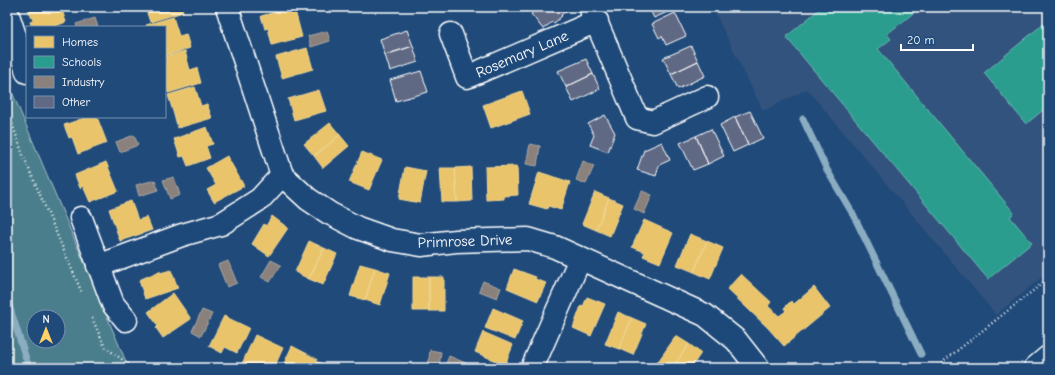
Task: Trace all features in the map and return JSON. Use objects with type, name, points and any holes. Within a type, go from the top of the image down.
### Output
[{"type":"street","name":"Primrose Drive","points":[[227,7],[282,175],[308,199],[329,213],[358,228],[392,240],[421,244],[456,240],[528,239],[555,247],[705,315],[736,340],[758,368]]},
{"type":"street","points":[[7,12],[26,69]]},
{"type":"street","name":"Rosemary Lane","points":[[451,34],[467,77],[594,14],[637,118],[653,122],[707,97]]},
{"type":"street","points":[[98,266],[182,235],[221,224],[260,199],[282,175]]},
{"type":"street","points":[[81,218],[113,304],[126,320]]},
{"type":"street","points":[[532,368],[580,259]]},
{"type":"street","points":[[1034,368],[1048,357]]},
{"type":"path","points":[[7,109],[23,155],[84,297]]},
{"type":"path","points":[[935,368],[1048,279]]},
{"type":"path","points":[[90,312],[105,347],[133,368]]},
{"type":"shaded area","points":[[712,7],[1048,7],[1048,272],[996,315],[807,89],[763,111]]},
{"type":"green space","points":[[7,75],[12,92],[127,364],[136,368],[7,368]]},
{"type":"building: Homes","points":[[27,7],[61,7],[66,22],[56,26],[32,26],[30,22],[33,20]]},
{"type":"building: Homes","points":[[145,7],[182,7],[183,12],[150,22]]},
{"type":"building: Homes","points":[[294,7],[302,37],[272,45],[268,28],[265,29],[261,16]]},
{"type":"building: Homes","points":[[173,17],[179,36],[186,34],[190,48],[166,56],[166,26],[146,25]]},
{"type":"building: Homes","points":[[307,48],[313,69],[282,78],[276,57]]},
{"type":"building: Homes","points":[[185,51],[190,70],[197,68],[201,83],[168,93],[166,86],[166,57]]},
{"type":"building: Homes","points":[[195,87],[201,106],[207,104],[212,118],[178,128],[168,95]]},
{"type":"building: Homes","points":[[319,90],[326,111],[294,120],[288,99]]},
{"type":"building: Homes","points":[[522,91],[530,114],[491,128],[483,105]]},
{"type":"building: Homes","points":[[84,118],[97,118],[107,143],[78,154],[72,137],[69,138],[64,125]]},
{"type":"building: Homes","points":[[330,123],[340,135],[314,156],[304,144]]},
{"type":"building: Homes","points":[[207,127],[213,144],[206,146],[210,158],[188,166],[184,156],[180,157],[174,139]]},
{"type":"building: Homes","points":[[340,135],[349,146],[323,168],[314,156]]},
{"type":"building: Homes","points":[[362,152],[382,160],[369,190],[349,182]]},
{"type":"building: Homes","points":[[227,156],[244,186],[214,202],[207,190],[216,185],[206,168]]},
{"type":"building: Homes","points":[[106,162],[118,191],[90,202],[83,186],[80,188],[75,175]]},
{"type":"building: Homes","points":[[517,166],[518,195],[504,196],[504,199],[486,200],[485,167]]},
{"type":"building: Homes","points":[[405,167],[426,171],[420,203],[399,199]]},
{"type":"building: Homes","points":[[471,167],[472,201],[457,202],[455,168]]},
{"type":"building: Homes","points":[[440,168],[455,168],[457,202],[442,202]]},
{"type":"building: Homes","points":[[539,172],[570,182],[561,210],[548,206],[547,209],[529,204]]},
{"type":"building: Homes","points":[[595,192],[609,198],[596,230],[582,224]]},
{"type":"building: Homes","points":[[609,198],[623,204],[610,236],[596,230]]},
{"type":"building: Homes","points":[[131,201],[138,220],[147,217],[152,230],[120,241],[109,209]]},
{"type":"building: Homes","points":[[272,216],[288,228],[269,256],[252,244],[264,224],[266,226]]},
{"type":"building: Homes","points":[[644,220],[673,233],[660,263],[643,256],[645,252],[632,247]]},
{"type":"building: Homes","points":[[690,234],[707,241],[694,272],[677,265]]},
{"type":"building: Homes","points":[[309,241],[324,248],[309,279],[295,272]]},
{"type":"building: Homes","points":[[707,241],[723,248],[710,279],[694,272]]},
{"type":"building: Homes","points":[[324,248],[337,254],[323,285],[309,279]]},
{"type":"building: Homes","points":[[360,264],[375,268],[365,300],[350,296]]},
{"type":"building: Homes","points":[[375,268],[390,273],[380,305],[365,300]]},
{"type":"building: Homes","points":[[514,269],[536,277],[535,279],[546,283],[538,301],[507,288]]},
{"type":"building: Homes","points":[[171,270],[178,288],[145,299],[139,280],[160,271],[160,273]]},
{"type":"building: Homes","points":[[741,274],[771,302],[768,306],[779,316],[786,311],[784,308],[791,301],[794,304],[814,287],[830,308],[784,346],[768,328],[727,289]]},
{"type":"building: Homes","points":[[413,277],[429,277],[429,311],[413,311]]},
{"type":"building: Homes","points":[[429,277],[444,277],[444,311],[429,311]]},
{"type":"building: Homes","points":[[173,293],[191,319],[163,338],[156,328],[158,326],[148,312]]},
{"type":"building: Homes","points":[[587,297],[605,304],[591,336],[573,328],[581,306],[583,307]]},
{"type":"building: Homes","points":[[493,308],[523,321],[515,340],[485,328]]},
{"type":"building: Homes","points":[[618,312],[632,318],[619,349],[605,344]]},
{"type":"building: Homes","points":[[224,316],[249,328],[237,353],[225,347],[222,353],[209,346]]},
{"type":"building: Homes","points":[[632,318],[646,324],[633,355],[619,349]]},
{"type":"building: Homes","points":[[483,332],[513,345],[505,365],[475,352]]},
{"type":"building: Homes","points":[[255,335],[283,348],[274,368],[246,368],[241,366]]},
{"type":"building: Homes","points":[[676,336],[689,344],[672,368],[663,368],[657,363]]},
{"type":"building: Homes","points":[[689,344],[701,353],[691,368],[672,368]]},
{"type":"building: Homes","points":[[292,346],[317,359],[313,368],[282,368]]},
{"type":"building: Homes","points":[[317,362],[338,368],[315,368]]},
{"type":"building: Schools","points":[[822,7],[921,7],[887,34],[891,39],[878,49],[1014,213],[1010,217],[1032,243],[988,279],[786,37]]},
{"type":"building: Schools","points":[[1048,20],[1048,106],[1026,124],[984,73]]},
{"type":"building: Industry","points":[[95,18],[98,26],[77,26],[76,24]]},
{"type":"building: Industry","points":[[327,31],[330,41],[311,47],[308,36]]},
{"type":"building: Industry","points":[[134,135],[138,145],[120,152],[116,142]]},
{"type":"building: Industry","points":[[530,144],[540,146],[537,166],[526,164]]},
{"type":"building: Industry","points":[[583,161],[594,166],[586,184],[576,180]]},
{"type":"building: Industry","points":[[174,177],[180,195],[170,199],[163,180]]},
{"type":"building: Industry","points":[[155,180],[158,190],[139,196],[136,185]]},
{"type":"building: Industry","points":[[642,191],[652,195],[644,214],[634,209]]},
{"type":"building: Industry","points":[[271,260],[281,265],[270,282],[261,277]]},
{"type":"building: Industry","points":[[228,261],[237,283],[227,287],[218,265]]},
{"type":"building: Industry","points":[[483,281],[501,288],[497,298],[479,291]]},
{"type":"building: Industry","points":[[202,310],[212,314],[201,336],[192,331]]},
{"type":"building: Industry","points":[[430,350],[441,352],[439,368],[428,368]]},
{"type":"building: Industry","points":[[449,356],[468,364],[466,368],[449,368],[445,366]]},
{"type":"building: Other","points":[[539,7],[570,8],[554,23],[552,22],[543,29],[531,14]]},
{"type":"building: Other","points":[[644,7],[673,7],[674,9],[654,18],[650,10],[647,12]]},
{"type":"building: Other","points":[[675,13],[686,36],[666,45],[662,36],[659,38],[652,24]]},
{"type":"building: Other","points":[[407,30],[413,46],[385,55],[380,39]]},
{"type":"building: Other","points":[[413,46],[418,62],[390,71],[385,55]]},
{"type":"building: Other","points":[[691,46],[698,61],[671,74],[663,58]]},
{"type":"building: Other","points":[[586,59],[593,74],[566,87],[558,71]]},
{"type":"building: Other","points":[[698,61],[705,76],[678,89],[671,74]]},
{"type":"building: Other","points":[[421,71],[428,92],[396,101],[390,80]]},
{"type":"building: Other","points":[[593,74],[600,89],[573,102],[566,87]]},
{"type":"building: Other","points":[[750,111],[763,138],[748,145],[735,117]]},
{"type":"building: Other","points":[[605,115],[615,133],[608,152],[590,145],[594,135],[588,124]]},
{"type":"building: Other","points":[[735,117],[748,145],[733,152],[720,125]]},
{"type":"building: Other","points":[[711,129],[724,156],[708,164],[696,136]]},
{"type":"building: Other","points":[[696,136],[708,164],[693,170],[680,143]]},
{"type":"building: Other","points":[[662,142],[670,160],[659,165],[656,176],[637,170],[644,150]]},
{"type":"waterway","points":[[803,119],[827,170],[854,216],[921,354]]},
{"type":"waterway","points":[[7,299],[29,368]]}]
